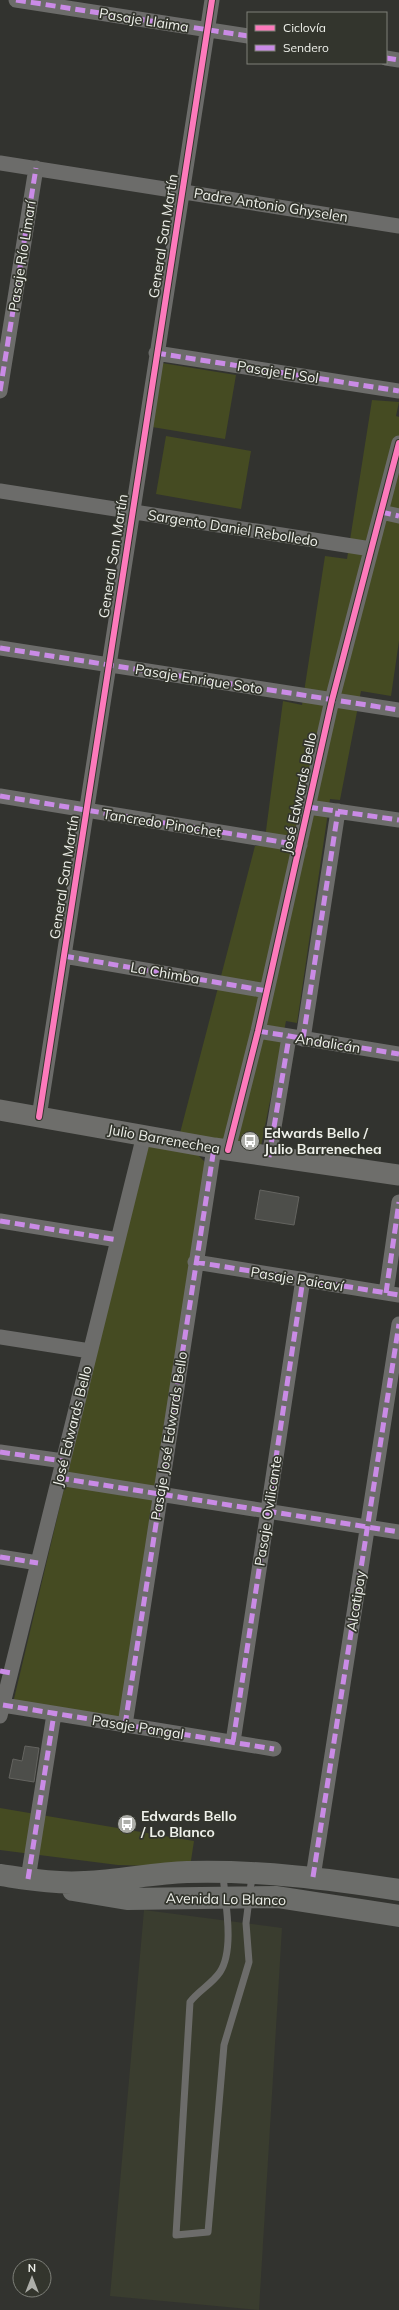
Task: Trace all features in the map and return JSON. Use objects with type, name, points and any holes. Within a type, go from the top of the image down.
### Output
[{"type":"main road","name":"Avenida Lo Blanco","points":[[0,1875],[54,1883],[85,1882],[188,1872],[252,1873],[313,1877],[399,1890]]},
{"type":"main road","name":"Avenida Lo Blanco","points":[[54,1883],[74,1891],[128,1899],[277,1897],[399,1916]]},
{"type":"street","name":"Pasaje Llaima","points":[[16,0],[58,3],[247,36]]},
{"type":"street","name":"General San Martín","points":[[39,1117],[156,353],[212,0]]},
{"type":"street","points":[[387,58],[399,60]]},
{"type":"street","name":"Padre Antonio Ghyselen","points":[[0,163],[399,226]]},
{"type":"street","name":"Pasaje Río Limarí","points":[[0,391],[36,168]]},
{"type":"street","name":"Pasaje El Sol","points":[[156,353],[399,391]]},
{"type":"street","name":"José Edwards Bello","points":[[221,1149],[258,1031],[332,700],[399,443]]},
{"type":"street","name":"Sargento Daniel Rebolledo","points":[[0,491],[371,550]]},
{"type":"street","points":[[381,512],[399,516]]},
{"type":"street","name":"Pasaje Enrique Soto","points":[[0,648],[399,710]]},
{"type":"street","name":"Tancredo Pinochet","points":[[0,796],[300,845]]},
{"type":"street","points":[[308,807],[399,820]]},
{"type":"street","points":[[269,1157],[296,1038],[338,811]]},
{"type":"street","name":"La Chimba","points":[[64,956],[267,991]]},
{"type":"street","name":"Andalicán","points":[[258,1031],[399,1054]]},
{"type":"street","name":"Julio Barrenechea","points":[[0,1110],[269,1157],[399,1175]]},
{"type":"street","name":"José Edwards Bello","points":[[1,1711],[5,1672],[38,1563],[144,1136]]},
{"type":"street","name":"Pasaje José Edwards Bello","points":[[126,1725],[195,1262],[221,1149]]},
{"type":"street","points":[[392,1294],[399,1202]]},
{"type":"street","points":[[0,1221],[118,1240]]},
{"type":"street","name":"Pasaje Paicaví","points":[[195,1262],[392,1294]]},
{"type":"street","name":"Pasaje Ovilicante","points":[[233,1742],[303,1280]]},
{"type":"street","name":"Alcatipay","points":[[313,1877],[399,1324]]},
{"type":"street","points":[[0,1337],[90,1351]]},
{"type":"street","points":[[0,1452],[63,1462]]},
{"type":"street","points":[[59,1478],[399,1532]]},
{"type":"street","points":[[0,1557],[38,1563]]},
{"type":"street","name":"Pasaje Pangal","points":[[1,1711],[54,1714],[274,1749]]},
{"type":"street","points":[[28,1879],[54,1714]]},
{"type":"lane","points":[[223,1872],[228,1926],[226,1959],[220,1972],[196,1993],[190,2002],[176,2235],[208,2232],[224,2045],[249,1962],[246,1923],[252,1873]]},
{"type":"shaded area","points":[[144,1910],[282,1928],[259,2310],[110,2296]]},
{"type":"green space","points":[[162,363],[236,375],[225,439],[152,427]]},
{"type":"green space","points":[[372,400],[399,402],[396,416],[399,417],[399,641],[391,696],[361,691],[340,800],[330,799],[297,1023],[286,1021],[261,1146],[180,1133],[255,846],[264,846],[283,701],[302,705],[325,556],[347,559]]},
{"type":"green space","points":[[166,436],[251,451],[241,509],[156,494]]},
{"type":"green space","points":[[146,1145],[198,1155],[205,1162],[124,1720],[13,1703]]},
{"type":"green space","points":[[0,1808],[194,1841],[190,1867],[118,1865],[0,1850]]},
{"type":"building","points":[[260,1190],[299,1197],[294,1225],[255,1219]]},
{"type":"building","points":[[25,1746],[39,1748],[34,1782],[9,1778],[13,1759],[22,1761]]},
{"type":"marked path","points":[[16,0],[247,36]]},
{"type":"marked path","points":[[387,58],[399,60]]},
{"type":"marked path","points":[[0,391],[36,168]]},
{"type":"marked path","points":[[156,353],[399,391]]},
{"type":"marked path","points":[[381,512],[399,516]]},
{"type":"marked path","points":[[0,648],[399,710]]},
{"type":"marked path","points":[[0,796],[300,845]]},
{"type":"marked path","points":[[308,807],[399,820]]},
{"type":"marked path","points":[[303,1039],[338,811]]},
{"type":"marked path","points":[[64,956],[267,991]]},
{"type":"marked path","points":[[258,1031],[399,1054]]},
{"type":"marked path","points":[[269,1157],[289,1037]]},
{"type":"marked path","points":[[125,1725],[214,1148]]},
{"type":"marked path","points":[[386,1293],[399,1202]]},
{"type":"marked path","points":[[0,1221],[118,1240]]},
{"type":"marked path","points":[[195,1262],[399,1295]]},
{"type":"marked path","points":[[233,1742],[303,1279]]},
{"type":"marked path","points":[[313,1877],[399,1324]]},
{"type":"marked path","points":[[0,1452],[63,1461]]},
{"type":"marked path","points":[[59,1478],[399,1532]]},
{"type":"marked path","points":[[0,1557],[38,1563]]},
{"type":"marked path","points":[[0,1671],[11,1673]]},
{"type":"marked path","points":[[3,1705],[274,1749]]},
{"type":"marked path","points":[[28,1879],[54,1714]]},
{"type":"cycle path","points":[[39,1117],[212,0]]},
{"type":"cycle path","points":[[228,1150],[258,1031],[332,700],[399,443]]},
{"type":"place","name":"Edwards Bello / Julio Barrenechea","points":[[250,1141]]},
{"type":"place","name":"Edwards Bello / Lo Blanco","points":[[127,1824]]}]
